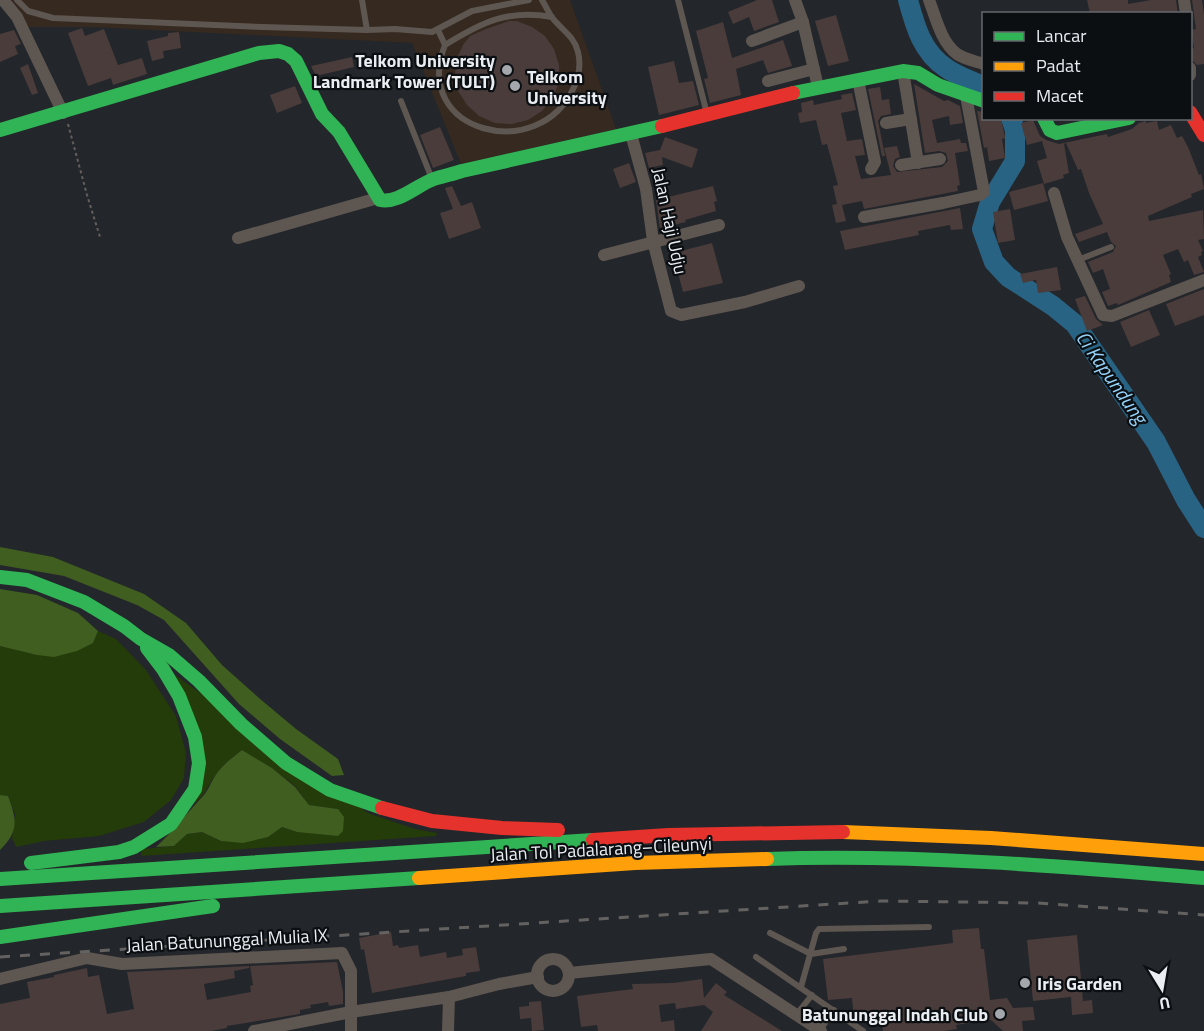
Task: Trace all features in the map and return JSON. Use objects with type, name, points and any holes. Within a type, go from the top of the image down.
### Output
[{"type":"main road","points":[[0,130],[258,54],[271,51],[289,54],[305,76],[322,114],[339,132],[378,198],[382,201],[432,180],[462,171],[632,134],[818,87],[903,71],[918,73],[938,84],[982,100]]},
{"type":"main road","points":[[1192,114],[1204,135]]},
{"type":"main road","points":[[1045,120],[1050,130],[1057,133],[1119,120]]},
{"type":"main road","points":[[0,577],[27,580],[84,602],[169,655],[199,681],[241,724],[286,763],[330,790],[376,807],[432,820],[501,828],[668,835]]},
{"type":"main road","points":[[0,867],[119,852],[134,847],[171,824],[195,789],[199,763],[195,737],[179,696],[141,639]]},
{"type":"main road","name":"Jalan Tol Padalarang–Cileunyi","points":[[0,879],[668,835],[841,832],[991,838],[1204,854]]},
{"type":"main road","name":"Jalan Tol Padalarang–Cileunyi","points":[[0,906],[635,863],[828,857],[1074,867],[1204,878]]},
{"type":"main road","points":[[0,937],[291,895],[332,884]]},
{"type":"street","points":[[3,0],[17,17],[63,113]]},
{"type":"street","points":[[795,0],[803,22],[818,87]]},
{"type":"street","points":[[929,0],[951,49],[959,55],[982,63]]},
{"type":"street","points":[[752,41],[803,22]]},
{"type":"street","points":[[768,81],[814,69]]},
{"type":"street","points":[[903,71],[918,163]]},
{"type":"street","points":[[858,80],[875,162],[871,169]]},
{"type":"street","points":[[864,217],[943,203],[980,195],[984,192],[966,96]]},
{"type":"street","points":[[886,123],[911,119]]},
{"type":"street","name":"Jalan Haji Udju","points":[[632,134],[646,189],[653,242],[671,310],[675,314],[681,315],[745,302],[799,286]]},
{"type":"street","points":[[901,165],[940,159]]},
{"type":"street","points":[[1054,193],[1067,237],[1103,315],[1112,316],[1204,280]]},
{"type":"street","points":[[238,238],[378,198]]},
{"type":"street","points":[[604,255],[719,225]]},
{"type":"street","name":"Jalan Batununggal Mulia IX","points":[[0,979],[87,958],[122,964],[342,952],[351,971],[351,1031]]},
{"type":"street","points":[[551,959],[561,961],[568,968],[567,982],[555,990],[542,986],[538,977],[542,963],[551,959]]},
{"type":"street","points":[[569,973],[711,959],[821,1031]]},
{"type":"street","points":[[254,1031],[351,1012],[449,997],[498,984],[538,977]]},
{"type":"street","points":[[448,1031],[449,997]]},
{"type":"lane","points":[[17,0],[28,11],[53,18],[432,32],[472,10],[529,0]]},
{"type":"lane","points":[[362,0],[367,30]]},
{"type":"lane","points":[[542,0],[552,17],[572,36],[578,51],[580,64],[578,78],[571,95],[562,107],[534,127],[516,132],[482,129],[465,120],[452,109],[443,97],[438,76],[446,45],[470,30],[495,19],[523,14],[552,17]]},
{"type":"lane","points":[[678,0],[707,115]]},
{"type":"lane","points":[[438,30],[446,45]]},
{"type":"lane","points":[[401,101],[432,180]]},
{"type":"lane","points":[[1078,260],[1111,247]]},
{"type":"lane","points":[[801,987],[819,929],[930,927]]},
{"type":"lane","points":[[770,933],[811,954],[844,949]]},
{"type":"lane","points":[[756,957],[863,1031]]},
{"type":"lane","points":[[796,1015],[812,995]]},
{"type":"lane","points":[[821,1031],[834,1010]]},
{"type":"path","points":[[63,113],[71,130],[100,237]]},
{"type":"shaded area","name":"Telkom University","points":[[3,0],[570,0],[616,129],[461,164],[412,43],[91,27],[21,27]]},
{"type":"green space","points":[[0,547],[53,557],[144,594],[186,623],[222,665],[296,729],[338,759],[344,775],[332,776],[280,739],[239,704],[164,620],[137,605],[64,576],[0,565]]},
{"type":"green space","points":[[0,589],[37,595],[78,613],[98,631],[93,643],[77,651],[54,657],[0,646]]},
{"type":"green space","points":[[98,631],[116,639],[146,670],[176,716],[186,753],[184,778],[171,800],[144,822],[99,836],[44,841],[16,847],[12,838],[15,814],[8,796],[0,795],[0,646],[18,649],[93,643]]},
{"type":"green space","points":[[171,672],[368,813],[415,829],[437,833],[436,836],[141,856],[142,849],[174,846],[187,834],[202,832],[221,841],[268,837],[282,827],[297,832],[338,809],[309,805],[295,786],[272,768],[242,750],[220,770],[194,804],[201,784]]},
{"type":"green space","points":[[242,750],[272,768],[295,787],[309,805],[338,809],[344,817],[343,831],[338,836],[297,832],[282,827],[268,837],[243,843],[221,841],[202,832],[187,834],[174,846],[156,847],[205,794],[221,768]]},
{"type":"green space","points":[[0,795],[8,796],[15,825],[11,837],[0,850]]},
{"type":"building","points":[[757,0],[772,0],[779,22],[754,31],[749,17],[733,24],[728,12]]},
{"type":"building","points":[[1087,0],[1128,0],[1128,4],[1151,0],[1176,0],[1178,12],[1090,12]]},
{"type":"building","points":[[1192,0],[1202,0],[1204,64],[1197,65],[1192,60],[1192,49],[1194,48],[1192,30],[1196,29]]},
{"type":"building","points":[[836,15],[849,61],[828,66],[815,21]]},
{"type":"building","name":"Telkom University Landmark Tower (TULT)","points":[[509,21],[517,21],[532,27],[545,36],[554,49],[559,65],[559,82],[553,97],[542,111],[528,120],[512,124],[495,123],[479,116],[467,105],[458,91],[455,75],[456,60],[470,36]]},
{"type":"building","points":[[723,22],[732,58],[783,40],[792,66],[768,73],[763,60],[736,69],[741,95],[710,103],[704,79],[708,78],[696,31]]},
{"type":"building","points":[[82,28],[85,36],[104,29],[118,65],[142,58],[147,74],[113,85],[111,78],[88,86],[68,33]]},
{"type":"building","points":[[14,30],[21,44],[15,46],[18,54],[0,62],[0,34]]},
{"type":"building","points":[[179,32],[181,48],[163,51],[164,58],[152,61],[147,41],[168,36],[168,33]]},
{"type":"building","points":[[352,57],[354,67],[316,76],[311,66]]},
{"type":"building","points":[[674,61],[679,83],[693,81],[699,105],[659,115],[648,67]]},
{"type":"building","points":[[28,64],[38,93],[32,95],[20,68]]},
{"type":"building","points":[[914,84],[944,101],[948,100],[960,106],[963,123],[950,125],[949,116],[932,120],[937,143],[960,139],[961,143],[966,143],[968,151],[955,153],[960,185],[957,186],[958,191],[864,209],[862,201],[842,205],[846,221],[836,223],[832,205],[837,204],[833,186],[838,185],[827,144],[822,145],[816,120],[800,123],[798,113],[802,112],[801,103],[813,100],[814,105],[842,99],[841,95],[852,93],[856,110],[841,113],[847,141],[862,139],[865,155],[855,156],[861,179],[891,175],[884,148],[897,146],[900,157],[895,159],[893,166],[897,172],[942,167],[948,161],[946,153],[939,151],[925,153]]},
{"type":"building","points":[[295,86],[302,103],[277,113],[270,95]]},
{"type":"building","points":[[880,87],[882,100],[889,99],[891,114],[881,116],[878,121],[885,156],[882,156],[868,89]]},
{"type":"building","points":[[977,111],[982,112],[982,120],[1001,120],[1005,138],[1002,139],[1005,158],[989,161],[987,147],[984,148]]},
{"type":"building","points":[[1033,120],[1040,136],[1059,144],[1107,134],[1108,137],[1132,129],[1146,121],[1146,123],[1157,121],[1159,130],[1171,125],[1177,138],[1182,136],[1188,147],[1199,175],[1201,174],[1204,189],[1191,194],[1192,197],[1148,216],[1149,221],[1203,210],[1204,239],[1198,240],[1203,251],[1198,257],[1204,272],[1194,275],[1188,260],[1184,262],[1178,249],[1163,255],[1171,274],[1169,275],[1171,282],[1118,305],[1117,303],[1108,306],[1102,292],[1110,289],[1103,269],[1093,273],[1088,262],[1113,252],[1116,246],[1111,242],[1107,232],[1079,242],[1075,234],[1103,224],[1081,169],[1078,170],[1066,143],[1064,144],[1069,173],[1063,175],[1064,178],[1044,184],[1037,161],[1047,158],[1042,141],[1027,145],[1021,123]]},
{"type":"building","points":[[440,127],[454,160],[433,168],[420,135]]},
{"type":"building","points":[[665,137],[698,149],[692,168],[662,157],[663,165],[649,168],[645,153],[660,150]]},
{"type":"building","points":[[629,163],[636,182],[620,188],[613,169]]},
{"type":"building","points":[[1043,183],[1048,201],[1014,210],[1009,192]]},
{"type":"building","points":[[452,186],[461,206],[472,202],[481,228],[449,239],[440,213],[453,209],[445,188]]},
{"type":"building","points":[[713,186],[717,201],[714,202],[716,211],[685,220],[686,222],[660,228],[656,200]]},
{"type":"building","points":[[960,208],[963,229],[951,230],[950,225],[918,231],[919,235],[845,250],[840,231]]},
{"type":"building","points":[[1010,209],[1015,240],[998,243],[993,212]]},
{"type":"building","points":[[712,243],[723,283],[683,292],[673,253]]},
{"type":"building","points":[[1057,267],[1061,290],[1038,293],[1036,280],[1023,283],[1020,274]]},
{"type":"building","points":[[1204,289],[1204,315],[1175,326],[1166,304]]},
{"type":"building","points":[[1085,296],[1096,319],[1103,325],[1087,331],[1075,299]]},
{"type":"building","points":[[1149,310],[1160,335],[1131,347],[1120,322]]},
{"type":"building","points":[[979,928],[990,1000],[1007,998],[1013,1008],[1033,1007],[1035,1020],[1022,1021],[1023,1031],[1003,1031],[991,1020],[956,1025],[957,1029],[944,1031],[883,1031],[881,1016],[854,1019],[852,998],[828,1000],[823,959],[953,943],[952,930]]},
{"type":"building","points":[[391,932],[393,946],[398,945],[399,948],[418,945],[420,957],[446,952],[447,958],[463,955],[462,949],[476,947],[480,971],[466,973],[466,976],[372,993],[364,949],[361,950],[359,938]]},
{"type":"building","points":[[1077,935],[1083,1001],[1092,1000],[1093,1013],[1072,1015],[1071,997],[1033,1001],[1027,940]]},
{"type":"building","points":[[337,962],[343,1004],[329,1006],[328,1002],[310,1005],[311,1008],[300,1010],[300,1014],[227,1026],[227,1028],[211,1031],[0,1031],[0,1004],[30,998],[27,982],[87,968],[88,977],[99,975],[107,1014],[134,1009],[127,972],[249,966],[249,968],[234,971],[235,978],[204,984],[207,1000],[251,992],[250,986],[253,985],[250,966]]},
{"type":"building","points":[[702,979],[704,998],[716,983],[727,992],[724,995],[782,1031],[701,1031],[713,1012],[704,1005],[676,1009],[675,1003],[659,1005],[661,1022],[674,1020],[675,1031],[598,1031],[597,1025],[581,1027],[577,996],[633,989],[632,984],[673,983]]},
{"type":"building","points":[[541,1001],[544,1030],[532,1031],[531,1018],[520,1019],[519,1007],[529,1006],[529,1002]]},
{"type":"waterway","name":"Ci Kapundung","points":[[908,0],[917,29],[931,54],[950,71],[982,86]]},
{"type":"waterway","name":"Ci Kapundung","points":[[1012,120],[1015,130],[1015,161],[990,202],[982,229],[994,262],[1008,277],[1053,306],[1075,324],[1156,442],[1186,500],[1204,528]]},
{"type":"railway","points":[[0,957],[881,901],[1037,903],[1204,915]]},
{"type":"traffic: fast","points":[[0,130],[259,53],[279,51],[288,54],[296,61],[322,114],[339,132],[380,200],[401,197],[434,179],[462,171],[662,126]]},
{"type":"traffic: fast","points":[[793,93],[903,71],[918,73],[938,85],[982,100]]},
{"type":"traffic: fast","points":[[1045,120],[1050,130],[1057,133],[1119,120]]},
{"type":"traffic: fast","points":[[0,577],[27,580],[84,602],[124,626],[169,655],[199,681],[241,724],[286,763],[330,790],[382,808]]},
{"type":"traffic: fast","points":[[31,863],[119,852],[134,847],[171,824],[195,789],[199,763],[195,737],[179,696],[147,648]]},
{"type":"traffic: fast","points":[[0,879],[593,840]]},
{"type":"traffic: fast","points":[[767,859],[931,860],[1041,865],[1204,878]]},
{"type":"traffic: fast","points":[[0,906],[419,878]]},
{"type":"traffic: fast","points":[[0,937],[213,906]]},
{"type":"traffic: slow","points":[[843,832],[991,838],[1204,854]]},
{"type":"traffic: slow","points":[[419,878],[635,863],[767,859]]},
{"type":"traffic: jam","points":[[662,126],[793,93]]},
{"type":"traffic: jam","points":[[1192,115],[1204,135]]},
{"type":"traffic: jam","points":[[382,808],[432,821],[502,828],[558,830]]},
{"type":"traffic: jam","points":[[593,840],[668,835],[843,832]]},
{"type":"place","name":"Telkom University Landmark Tower (TULT)","points":[[507,70]]},
{"type":"place","name":"Telkom University","points":[[515,86]]},
{"type":"place","name":"Iris Garden","points":[[1025,983]]},
{"type":"place","name":"Batununggal Indah Club","points":[[1000,1014]]}]
